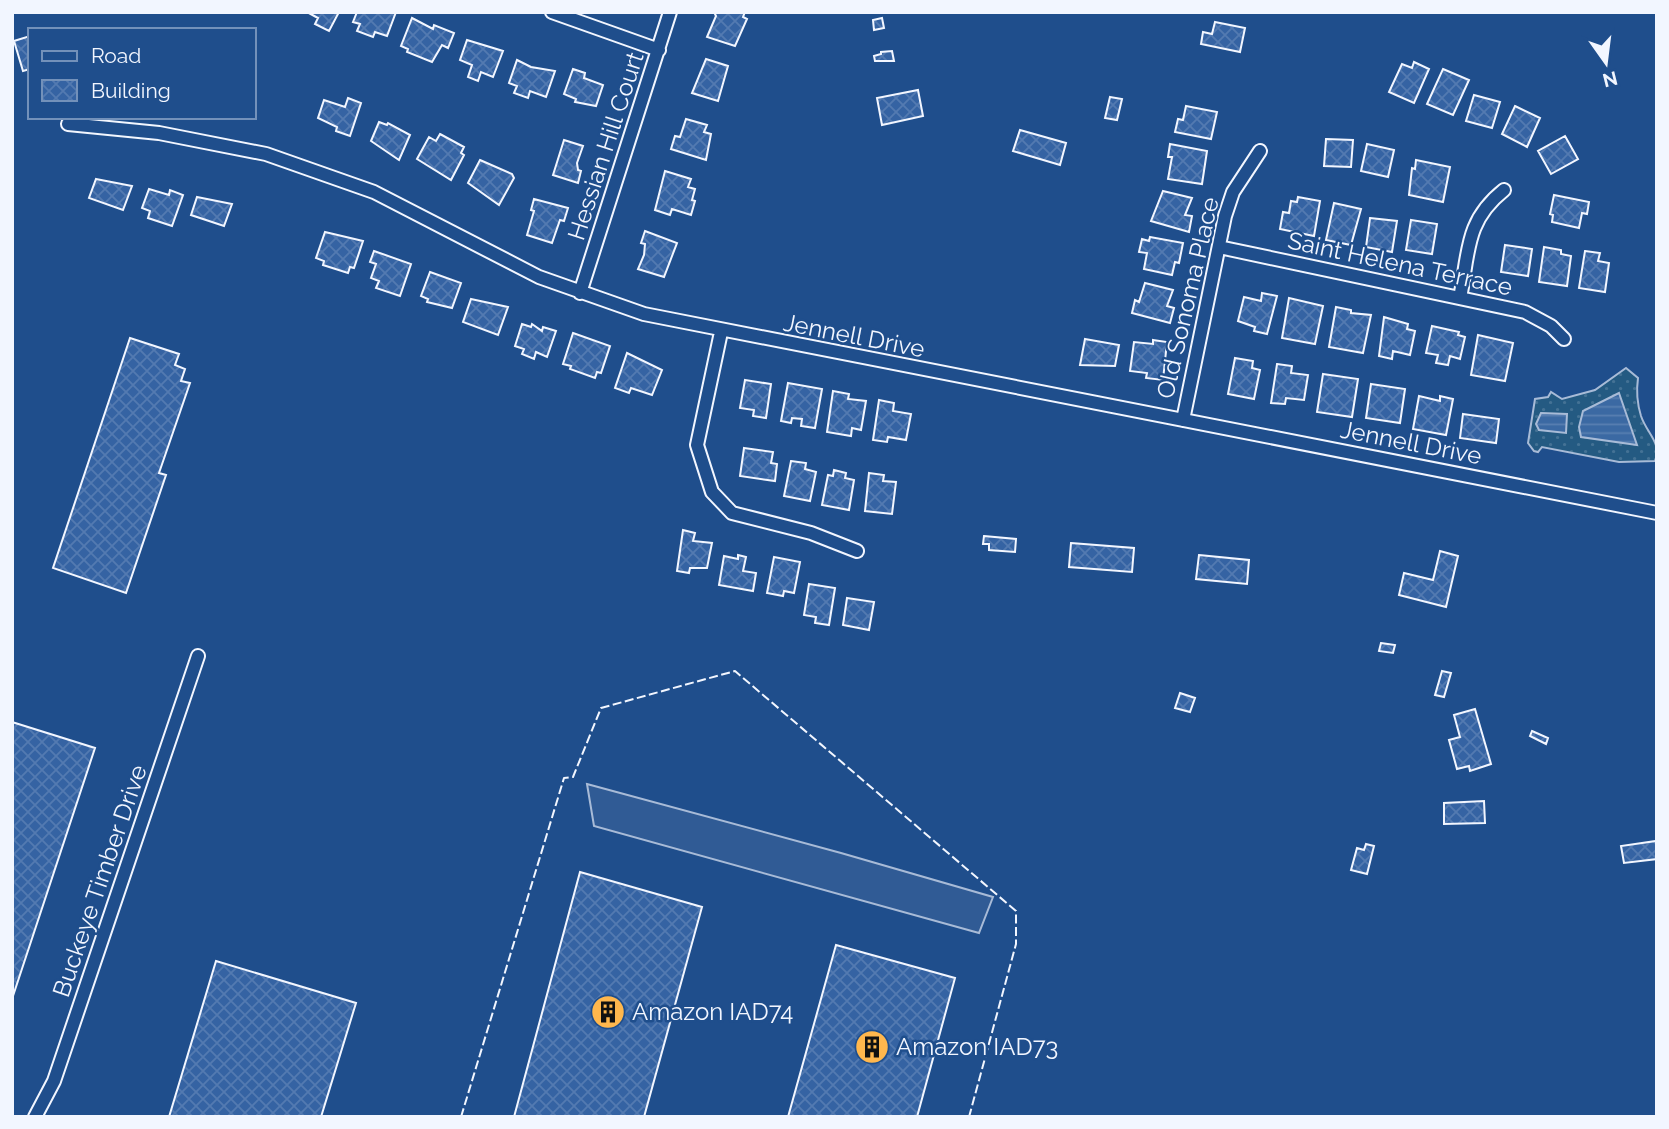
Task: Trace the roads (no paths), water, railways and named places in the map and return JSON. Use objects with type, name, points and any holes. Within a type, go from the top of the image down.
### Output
[{"type":"street","points":[[552,12],[659,50]]},
{"type":"street","name":"Hessian Hill Court","points":[[580,293],[670,12]]},
{"type":"street","name":"Jennell Drive","points":[[68,124],[159,133],[277,157],[374,192],[505,260],[580,293],[644,314],[720,332],[1183,419],[1657,513]]},
{"type":"street","name":"Old Sonoma Place","points":[[1183,419],[1233,192],[1260,151]]},
{"type":"street","points":[[1460,298],[1474,222],[1484,205],[1504,190]]},
{"type":"street","name":"Saint Helena Terrace","points":[[1219,247],[1525,312],[1551,326],[1564,339]]},
{"type":"street","points":[[720,332],[697,445],[712,492],[732,513],[820,536],[858,551]]},
{"type":"street","name":"Buckeye Timber Drive","points":[[35,1117],[54,1081],[198,656]]},
{"type":"place","name":"Amazon IAD74","points":[[608,1012]]},
{"type":"place","name":"Amazon IAD73","points":[[872,1047]]}]
